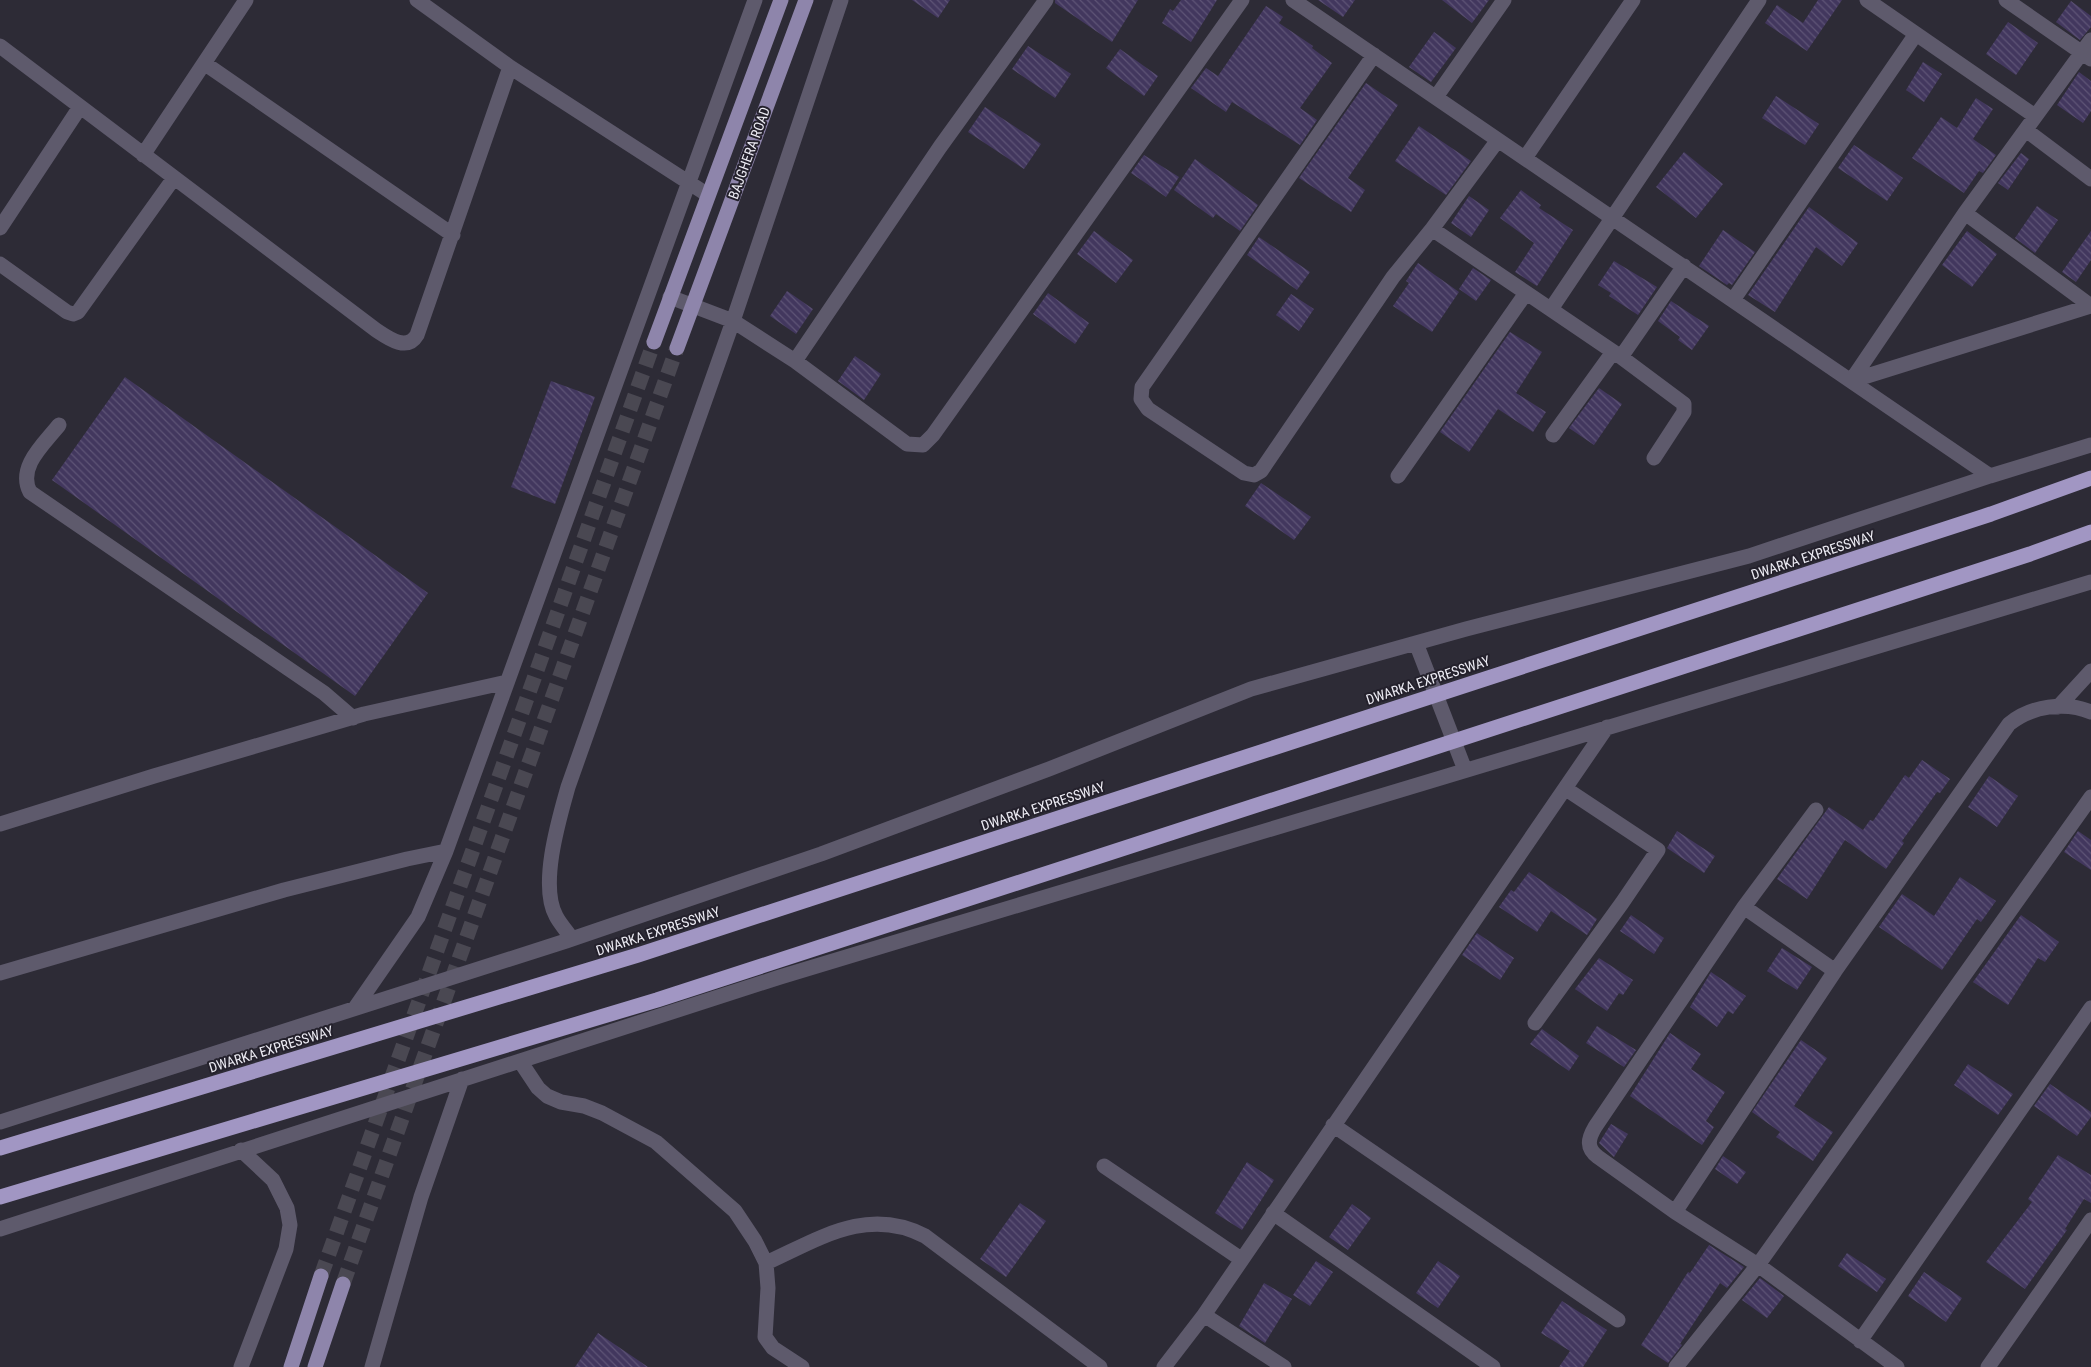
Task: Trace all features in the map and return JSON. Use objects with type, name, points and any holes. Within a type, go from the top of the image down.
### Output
[{"type":"highway","name":"DWARKA EXPRESSWAY","points":[[0,1148],[638,955],[1981,517],[2091,478]]},
{"type":"highway","points":[[0,1197],[657,1000],[2021,557],[2091,532]]},
{"type":"main road","name":"BAJGHERA ROAD","points":[[654,342],[781,0]]},
{"type":"main road","name":"BAJGHERA ROAD","points":[[677,348],[806,0]]},
{"type":"main road","points":[[291,1367],[321,1276]]},
{"type":"main road","points":[[315,1367],[343,1284]]},
{"type":"street","points":[[143,155],[246,0]]},
{"type":"street","points":[[417,0],[510,67],[708,194]]},
{"type":"street","points":[[355,1008],[418,917],[446,851],[755,0]]},
{"type":"street","points":[[572,939],[555,915],[550,888],[552,851],[558,820],[572,774],[732,321],[841,0]]},
{"type":"street","points":[[796,361],[940,147],[1046,0]]},
{"type":"street","points":[[670,297],[732,321],[796,361],[907,444],[923,445],[939,427],[1242,0]]},
{"type":"street","points":[[1436,97],[1504,0]]},
{"type":"street","points":[[1525,158],[1633,0]]},
{"type":"street","points":[[1551,309],[1759,0]]},
{"type":"street","points":[[1867,0],[2035,116]]},
{"type":"street","points":[[2006,0],[2086,55]]},
{"type":"street","points":[[1301,2],[1374,55],[1990,476]]},
{"type":"street","points":[[1733,300],[1916,34]]},
{"type":"street","points":[[1851,381],[1965,213],[2035,116],[2086,55],[2091,40]]},
{"type":"street","points":[[0,46],[376,330],[398,342],[411,342],[416,335],[510,67]]},
{"type":"street","points":[[1374,55],[1142,387],[1140,393],[1144,405],[1244,473],[1254,475],[1258,473],[1266,467],[1393,278],[1498,140]]},
{"type":"street","points":[[204,63],[452,235]]},
{"type":"street","points":[[0,228],[6,205],[80,107]]},
{"type":"street","points":[[2026,130],[2091,179]]},
{"type":"street","points":[[0,264],[67,312],[73,314],[78,312],[174,178]]},
{"type":"street","points":[[1965,213],[2091,306]]},
{"type":"street","points":[[1432,229],[1617,354],[1685,406],[1684,412],[1654,458]]},
{"type":"street","points":[[1553,435],[1684,266]]},
{"type":"street","points":[[1398,476],[1526,293]]},
{"type":"street","points":[[1851,381],[2091,306]]},
{"type":"street","points":[[59,425],[28,468],[25,478],[30,492],[324,693],[353,718]]},
{"type":"street","points":[[0,1122],[572,939],[820,854],[1049,769],[1251,689],[1416,643],[1748,556],[1990,476],[2091,445]]},
{"type":"street","points":[[0,1229],[780,977],[2091,582]]},
{"type":"street","points":[[1416,643],[1465,770]]},
{"type":"street","points":[[2058,707],[2091,672]]},
{"type":"street","points":[[0,824],[154,776],[353,718],[507,682]]},
{"type":"street","points":[[1675,1212],[1835,971],[2009,724],[2027,712],[2058,707],[2083,709],[2091,712]]},
{"type":"street","points":[[1164,1367],[1204,1315],[1607,727]]},
{"type":"street","points":[[1535,1022],[1622,904],[1658,850],[1566,789]]},
{"type":"street","points":[[1676,1367],[1758,1265],[2091,797]]},
{"type":"street","points":[[1816,810],[1744,907],[1589,1138],[1589,1148],[1593,1153],[1675,1212],[1758,1265],[1897,1367]]},
{"type":"street","points":[[0,973],[284,890],[446,851]]},
{"type":"street","points":[[1744,907],[1835,971]]},
{"type":"street","points":[[1860,1341],[2091,1008]]},
{"type":"street","points":[[520,1060],[538,1088],[546,1096],[561,1102],[602,1112],[656,1142],[735,1211],[755,1241],[766,1263],[768,1288],[765,1337],[773,1348],[802,1367]]},
{"type":"street","points":[[372,1367],[421,1197],[462,1079]]},
{"type":"street","points":[[1333,1125],[1618,1320]]},
{"type":"street","points":[[241,1150],[273,1180],[287,1208],[290,1225],[286,1249],[241,1367]]},
{"type":"street","points":[[1104,1166],[1241,1259]]},
{"type":"street","points":[[1273,1213],[1493,1367]]},
{"type":"street","points":[[1988,1367],[2091,1220]]},
{"type":"street","points":[[766,1263],[860,1224],[883,1223],[901,1226],[925,1236],[1100,1367]]},
{"type":"street","points":[[1204,1315],[1284,1367]]},
{"type":"building","points":[[912,0],[950,0],[938,18]]},
{"type":"building","points":[[1055,0],[1138,0],[1112,42],[1055,3]]},
{"type":"building","points":[[1181,0],[1217,0],[1191,42],[1162,23],[1170,9],[1173,11]]},
{"type":"building","points":[[1318,0],[1355,0],[1343,17]]},
{"type":"building","points":[[1442,0],[1489,0],[1472,23]]},
{"type":"building","points":[[1818,0],[1842,0],[1807,51],[1765,23],[1777,5],[1803,23]]},
{"type":"building","points":[[2071,1],[2091,16],[2091,27],[2080,40],[2056,22]]},
{"type":"building","points":[[1266,6],[1283,17],[1279,23],[1313,46],[1312,48],[1332,63],[1300,108],[1317,120],[1300,145],[1232,102],[1226,112],[1191,88],[1206,68],[1218,76]]},
{"type":"building","points":[[2008,22],[2038,43],[2016,75],[1986,54]]},
{"type":"building","points":[[1434,32],[1456,48],[1431,82],[1409,67]]},
{"type":"building","points":[[1028,46],[1071,74],[1055,98],[1012,69]]},
{"type":"building","points":[[1120,49],[1158,76],[1144,96],[1106,68]]},
{"type":"building","points":[[1923,62],[1942,74],[1924,102],[1906,90]]},
{"type":"building","points":[[2079,72],[2091,81],[2091,111],[2083,123],[2057,105]]},
{"type":"building","points":[[1366,83],[1398,105],[1348,178],[1365,190],[1351,212],[1299,178]]},
{"type":"building","points":[[1776,96],[1819,124],[1805,145],[1762,118]]},
{"type":"building","points":[[1976,98],[1993,109],[1973,139],[1996,155],[1983,173],[1979,171],[1964,193],[1912,158],[1941,117],[1957,128]]},
{"type":"building","points":[[985,107],[1041,144],[1024,169],[968,132]]},
{"type":"building","points":[[1419,126],[1471,161],[1446,195],[1395,161]]},
{"type":"building","points":[[1854,145],[1903,178],[1887,201],[1838,168]]},
{"type":"building","points":[[1684,152],[1723,184],[1696,218],[1656,187]]},
{"type":"building","points":[[2021,153],[2029,159],[2008,190],[1998,183]]},
{"type":"building","points":[[1144,155],[1179,177],[1166,197],[1131,173]]},
{"type":"building","points":[[1195,159],[1258,205],[1240,231],[1216,214],[1213,218],[1174,190]]},
{"type":"building","points":[[1521,190],[1541,205],[1539,208],[1573,230],[1537,286],[1515,272],[1534,243],[1500,218]]},
{"type":"building","points":[[1469,196],[1489,210],[1471,237],[1451,223]]},
{"type":"building","points":[[2037,206],[2058,220],[2035,253],[2015,238]]},
{"type":"building","points":[[1809,207],[1858,243],[1842,266],[1816,247],[1775,312],[1748,295]]},
{"type":"building","points":[[1723,230],[1755,252],[1732,285],[1729,283],[1727,285],[1699,266]]},
{"type":"building","points":[[1094,231],[1133,260],[1116,283],[1077,254]]},
{"type":"building","points":[[1967,231],[1997,254],[1972,287],[1942,265]]},
{"type":"building","points":[[2091,231],[2091,260],[2076,282],[2062,272]]},
{"type":"building","points":[[1259,237],[1310,272],[1297,290],[1247,255]]},
{"type":"building","points":[[1614,261],[1657,287],[1638,315],[1609,296],[1611,293],[1598,285]]},
{"type":"building","points":[[1418,263],[1459,292],[1432,332],[1393,306],[1409,283],[1406,281]]},
{"type":"building","points":[[1473,268],[1491,280],[1476,301],[1459,289]]},
{"type":"building","points":[[787,291],[813,309],[796,334],[770,316]]},
{"type":"building","points":[[1048,293],[1089,323],[1075,344],[1033,314]]},
{"type":"building","points":[[1291,294],[1314,309],[1299,331],[1276,315]]},
{"type":"building","points":[[1671,301],[1709,326],[1692,350],[1678,340],[1680,337],[1658,321]]},
{"type":"building","points":[[1510,332],[1542,352],[1516,393],[1546,412],[1533,432],[1498,409],[1469,452],[1440,432]]},
{"type":"building","points":[[855,356],[881,374],[864,400],[838,381]]},
{"type":"building","points":[[125,377],[428,593],[355,696],[52,480]]},
{"type":"building","points":[[551,381],[595,397],[555,504],[511,487]]},
{"type":"building","points":[[1599,388],[1622,404],[1594,445],[1569,428]]},
{"type":"building","points":[[1261,483],[1311,517],[1294,540],[1245,506]]},
{"type":"building","points":[[1922,760],[1950,779],[1940,793],[1937,792],[1902,841],[1904,843],[1886,869],[1845,840],[1807,899],[1777,879],[1829,807],[1863,830],[1870,820],[1873,821],[1905,775],[1909,778]]},
{"type":"building","points":[[1989,776],[2018,796],[1997,827],[1968,807]]},
{"type":"building","points":[[1677,831],[1715,856],[1704,873],[1667,848]]},
{"type":"building","points":[[2078,831],[2091,840],[2091,870],[2064,852]]},
{"type":"building","points":[[1529,872],[1597,919],[1587,935],[1551,911],[1537,932],[1499,907],[1511,890],[1514,892]]},
{"type":"building","points":[[1960,877],[1996,901],[1981,922],[1977,919],[1942,970],[1879,927],[1902,894],[1934,916]]},
{"type":"building","points":[[1631,915],[1664,938],[1654,954],[1620,931]]},
{"type":"building","points":[[2021,915],[2059,942],[2045,962],[2038,958],[2008,1005],[1973,982]]},
{"type":"building","points":[[1477,933],[1514,958],[1500,980],[1462,955]]},
{"type":"building","points":[[1782,948],[1812,967],[1797,990],[1767,971]]},
{"type":"building","points":[[1599,958],[1633,980],[1623,995],[1619,993],[1607,1011],[1575,989]]},
{"type":"building","points":[[1711,972],[1746,996],[1733,1014],[1728,1011],[1717,1027],[1690,1007]]},
{"type":"building","points":[[1597,1026],[1636,1050],[1624,1067],[1586,1043]]},
{"type":"building","points":[[1542,1029],[1579,1056],[1569,1071],[1530,1044]]},
{"type":"building","points":[[1670,1033],[1701,1054],[1691,1069],[1725,1092],[1706,1121],[1714,1127],[1702,1145],[1630,1096]]},
{"type":"building","points":[[1801,1040],[1827,1058],[1794,1106],[1833,1132],[1813,1161],[1776,1137],[1780,1132],[1752,1112]]},
{"type":"building","points":[[1968,1064],[2013,1094],[1998,1115],[1954,1085]]},
{"type":"building","points":[[2050,1084],[2091,1112],[2091,1117],[2077,1136],[2034,1106]]},
{"type":"building","points":[[1611,1124],[1628,1134],[1614,1157],[1599,1143]]},
{"type":"building","points":[[2058,1155],[2091,1175],[2091,1203],[2084,1199],[2065,1229],[2067,1230],[2025,1289],[1986,1262],[2032,1202],[2028,1199]]},
{"type":"building","points":[[1723,1156],[1746,1172],[1737,1184],[1715,1169]]},
{"type":"building","points":[[1247,1162],[1274,1180],[1242,1230],[1215,1213]]},
{"type":"building","points":[[1020,1203],[1046,1221],[1006,1277],[980,1259]]},
{"type":"building","points":[[1352,1204],[1371,1218],[1348,1250],[1329,1237]]},
{"type":"building","points":[[1709,1245],[1744,1267],[1727,1288],[1720,1283],[1680,1344],[1682,1345],[1668,1363],[1641,1345],[1688,1272],[1690,1273]]},
{"type":"building","points":[[1847,1253],[1886,1279],[1877,1292],[1838,1266]]},
{"type":"building","points":[[1316,1261],[1333,1272],[1310,1306],[1293,1295]]},
{"type":"building","points":[[1438,1261],[1460,1276],[1438,1308],[1416,1293]]},
{"type":"building","points":[[1924,1272],[1962,1298],[1946,1322],[1908,1296]]},
{"type":"building","points":[[1760,1278],[1784,1296],[1767,1318],[1742,1300]]},
{"type":"building","points":[[1264,1283],[1292,1299],[1265,1343],[1239,1326]]},
{"type":"building","points":[[1562,1301],[1607,1330],[1583,1367],[1559,1367],[1570,1351],[1541,1333]]},
{"type":"building","points":[[598,1333],[648,1367],[575,1367]]},
{"type":"tunnel","points":[[321,1276],[654,342]]},
{"type":"tunnel","points":[[343,1284],[677,348]]}]
